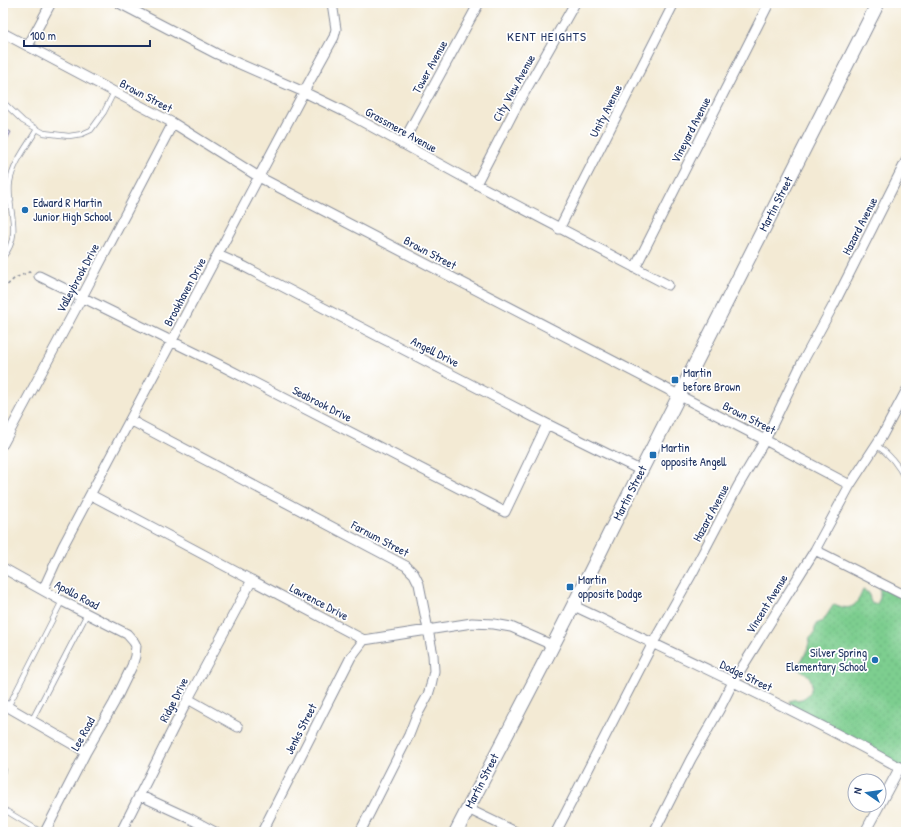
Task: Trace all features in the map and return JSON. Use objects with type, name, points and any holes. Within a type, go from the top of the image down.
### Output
[{"type":"street","points":[[28,46],[50,3]]},
{"type":"street","name":"Grassmere Avenue","points":[[119,3],[217,54],[304,92],[343,111],[559,229],[668,285]]},
{"type":"street","name":"Brookhaven Drive","points":[[43,590],[64,546],[130,420],[173,342],[218,254],[334,37],[336,29],[332,3]]},
{"type":"street","name":"Tower Avenue","points":[[402,144],[479,3]]},
{"type":"street","name":"City View Avenue","points":[[476,184],[514,111],[575,3]]},
{"type":"street","name":"Unity Avenue","points":[[559,229],[674,3]]},
{"type":"street","name":"Vineyard Avenue","points":[[635,268],[769,3]]},
{"type":"street","name":"Martin Street","points":[[456,832],[552,645],[574,606],[878,3]]},
{"type":"street","name":"Brown Street","points":[[3,33],[173,124],[259,177],[850,485]]},
{"type":"street","name":"Valleybrook Drive","points":[[3,444],[173,124]]},
{"type":"street","name":"Hazard Avenue","points":[[556,832],[653,643],[694,570],[738,486],[765,440],[802,363],[834,304],[906,161]]},
{"type":"street","name":"Angell Drive","points":[[218,254],[547,424],[642,471]]},
{"type":"street","name":"Seabrook Drive","points":[[39,276],[173,342],[505,512],[547,424]]},
{"type":"street","name":"Vincent Avenue","points":[[654,832],[691,759],[720,710],[733,682],[815,550],[850,485],[876,445],[906,392]]},
{"type":"street","name":"Farnum Street","points":[[130,420],[406,566],[414,574],[419,584],[433,655],[434,671],[428,696],[416,717],[360,832]]},
{"type":"street","name":"Lawrence Drive","points":[[91,496],[364,640]]},
{"type":"street","points":[[815,550],[906,596]]},
{"type":"street","name":"Apollo Road","points":[[3,568],[62,601],[127,634],[136,646]]},
{"type":"street","name":"Ridge Drive","points":[[121,832],[188,699],[252,580]]},
{"type":"street","name":"Dodge Street","points":[[574,606],[818,724],[903,769]]},
{"type":"street","points":[[364,640],[472,623],[494,624],[511,627],[552,645]]},
{"type":"street","name":"Jenks Street","points":[[262,832],[351,658],[364,640]]},
{"type":"street","name":"Lee Road","points":[[45,832],[86,752],[114,703],[132,666],[136,646]]},
{"type":"street","points":[[188,699],[238,728]]},
{"type":"street","points":[[6,706],[86,752]]},
{"type":"street","points":[[865,832],[903,769]]},
{"type":"street","points":[[139,795],[215,832]]},
{"type":"street","points":[[468,809],[516,832]]},
{"type":"lane","points":[[3,102],[23,122],[44,133],[70,136],[82,134],[91,130],[104,112],[114,92]]},
{"type":"lane","points":[[3,257],[12,242],[14,233],[10,200],[10,181],[14,167],[37,129]]},
{"type":"lane","points":[[3,183],[10,181]]},
{"type":"lane","points":[[3,205],[10,200]]},
{"type":"lane","points":[[876,445],[897,464],[906,481]]},
{"type":"lane","points":[[6,706],[62,601]]},
{"type":"lane","points":[[32,720],[87,614]]},
{"type":"lane","points":[[3,809],[41,832]]},
{"type":"path","points":[[3,289],[15,278],[30,272],[39,276]]},
{"type":"green space","name":"Silver Spring Elementary School","points":[[880,584],[906,598],[906,772],[808,715],[804,711],[790,704],[789,701],[802,699],[810,693],[812,686],[811,679],[797,668],[807,651],[810,638],[814,634],[816,624],[823,621],[834,604],[845,607],[853,606],[863,590],[869,593],[872,604],[877,604],[880,598]]},
{"type":"building","points":[[3,128],[11,132],[3,146]]},
{"type":"place","name":"Edward R Martin Junior High School","points":[[25,210]]},
{"type":"place","name":"Martin before Brown","points":[[675,380]]},
{"type":"place","name":"Martin opposite Angell","points":[[653,455]]},
{"type":"place","name":"Martin opposite Dodge","points":[[570,587]]},
{"type":"place","name":"Silver Spring Elementary School","points":[[875,660]]},
{"type":"district","name":"KENT HEIGHTS","points":[[547,36]]}]
